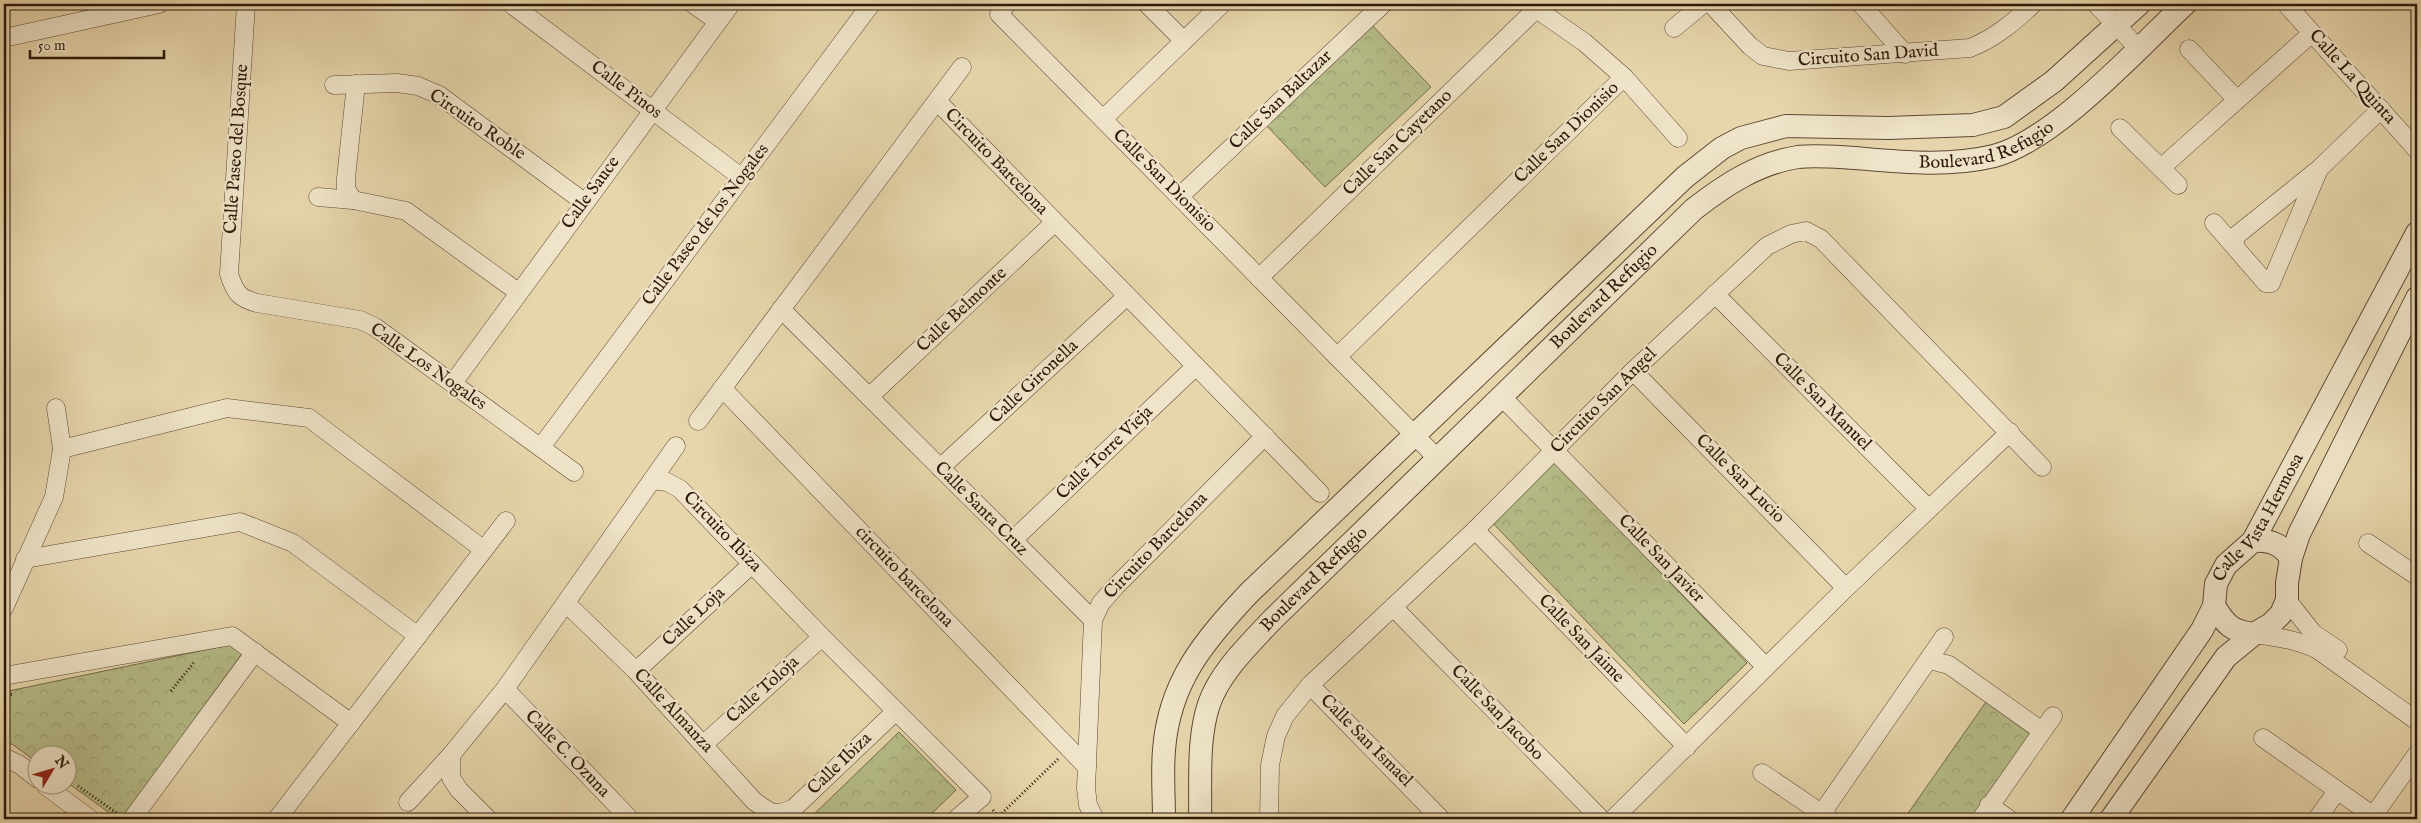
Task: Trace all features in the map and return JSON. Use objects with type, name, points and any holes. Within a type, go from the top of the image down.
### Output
[{"type":"street","points":[[4,38],[159,4]]},
{"type":"street","name":"Calle Paseo del Bosque","points":[[238,293],[229,274],[246,4]]},
{"type":"street","name":"Calle Pinos","points":[[511,4],[741,177]]},
{"type":"street","points":[[693,4],[717,21]]},
{"type":"street","name":"Calle Sauce","points":[[453,383],[652,109],[731,4]]},
{"type":"street","name":"Calle Paseo de los Nogales","points":[[541,447],[871,4]]},
{"type":"street","name":"Calle San Dionisio","points":[[1007,4],[999,14],[1438,459]]},
{"type":"street","points":[[1148,4],[1184,41]]},
{"type":"street","points":[[1102,119],[1222,4]]},
{"type":"street","name":"Calle San Baltazar","points":[[1180,197],[1383,4]]},
{"type":"street","points":[[1674,28],[1703,4]]},
{"type":"street","name":"Circuito San David","points":[[1711,4],[1750,46],[1763,56],[1789,61],[1970,48],[1993,37],[2024,7]]},
{"type":"street","points":[[1861,4],[1906,54]]},
{"type":"street","points":[[2096,4],[2138,48]]},
{"type":"street","name":"Boulevard Refugio","points":[[1164,819],[1164,750],[1169,716],[1179,684],[1197,652],[1249,593],[1685,176],[1722,148],[1741,138],[1786,126],[1888,128],[1973,125],[2004,117],[2054,81],[2139,4]]},
{"type":"street","name":"Boulevard Refugio","points":[[1200,819],[1202,732],[1209,703],[1223,678],[1271,621],[1694,209],[1719,189],[1747,172],[1798,157],[1932,164],[1962,162],[1995,155],[2017,147],[2050,126],[2185,4]]},
{"type":"street","name":"Calle La Quinta","points":[[2286,4],[2417,150]]},
{"type":"street","name":"Calle San Dionisio","points":[[1532,6],[1584,42],[1624,77],[1678,138]]},
{"type":"street","name":"Calle San Cayetano","points":[[1260,278],[1532,6]]},
{"type":"street","points":[[2161,168],[2312,33]]},
{"type":"street","points":[[2189,49],[2237,100]]},
{"type":"street","points":[[937,101],[962,67]]},
{"type":"street","name":"Calle San Dionisio","points":[[1337,357],[1624,77]]},
{"type":"street","points":[[353,200],[346,190],[346,178],[356,84]]},
{"type":"street","name":"Circuito Roble","points":[[334,85],[396,84],[418,86],[439,95],[584,202]]},
{"type":"street","name":"Circuito Barcelona","points":[[698,421],[937,101],[1320,493]]},
{"type":"street","points":[[2234,244],[2237,236],[2319,169],[2381,109]]},
{"type":"street","points":[[2120,128],[2178,186]]},
{"type":"street","points":[[1741,138],[1747,172]]},
{"type":"street","points":[[2214,223],[2268,284],[2273,280],[2319,169]]},
{"type":"street","points":[[318,197],[353,200],[406,211],[518,292]]},
{"type":"street","name":"Calle Belmonte","points":[[869,397],[1056,222]]},
{"type":"street","name":"Circuito San Angel","points":[[1269,819],[1270,764],[1276,736],[1284,716],[1310,685],[1475,530],[1633,371],[1714,294],[1767,246],[1791,234],[1806,231],[1821,239],[2042,467]]},
{"type":"street","name":"Calle Vista Hermosa","points":[[2072,819],[2202,630],[2214,606],[2216,584],[2226,565],[2253,541],[2417,233]]},
{"type":"street","name":"Calle Los Nogales","points":[[238,293],[244,300],[360,320],[374,327],[574,472]]},
{"type":"street","name":"Calle San Manuel","points":[[1714,294],[1929,509]]},
{"type":"street","name":"Calle Gironella","points":[[940,468],[1127,296]]},
{"type":"street","name":"Calle Vista Hermosa","points":[[2111,819],[2226,657],[2254,634],[2271,624],[2281,614],[2287,600],[2287,583],[2291,558],[2299,534],[2417,298]]},
{"type":"street","points":[[781,309],[869,397]]},
{"type":"street","name":"Calle Torre Vieja","points":[[1013,540],[1196,366]]},
{"type":"street","name":"Calle San Lucio","points":[[1633,371],[1846,588]]},
{"type":"street","name":"circuito barcelona","points":[[722,388],[1087,766]]},
{"type":"street","name":"Calle Santa Cruz","points":[[869,397],[1093,620]]},
{"type":"street","name":"Calle San Javier","points":[[1502,397],[1766,667]]},
{"type":"street","points":[[4,608],[54,497],[62,448],[56,408]]},
{"type":"street","points":[[62,448],[227,408],[309,418],[484,550]]},
{"type":"street","points":[[1614,819],[1846,588],[2010,432]]},
{"type":"street","name":"Circuito Barcelona","points":[[1095,819],[1088,806],[1086,788],[1093,620],[1101,603],[1116,586],[1265,436]]},
{"type":"street","points":[[408,802],[451,755],[505,689],[676,446]]},
{"type":"street","name":"Circuito Ibiza","points":[[652,480],[667,482],[680,488],[822,637],[982,797]]},
{"type":"street","points":[[277,819],[506,521]]},
{"type":"street","points":[[25,559],[240,522],[293,543],[418,636]]},
{"type":"street","name":"Calle San Jaime","points":[[1475,530],[1687,747]]},
{"type":"street","points":[[2253,541],[2266,540],[2278,544],[2291,558]]},
{"type":"street","points":[[2368,543],[2417,576]]},
{"type":"street","name":"Calle Loja","points":[[636,671],[752,564]]},
{"type":"street","points":[[2287,600],[2313,633],[2417,707]]},
{"type":"street","name":"Calle Almanza","points":[[566,603],[636,671],[754,800],[769,812],[782,814]]},
{"type":"street","points":[[2214,606],[2230,627],[2238,632],[2284,638],[2307,644],[2318,650],[2417,721]]},
{"type":"street","name":"Calle San Jacobo","points":[[1393,607],[1600,819]]},
{"type":"street","points":[[4,676],[232,636],[351,723]]},
{"type":"street","name":"Calle Toloja","points":[[704,744],[822,637]]},
{"type":"street","points":[[1762,773],[1826,816],[1944,638]]},
{"type":"street","points":[[128,814],[255,652]]},
{"type":"street","points":[[1930,660],[1949,665],[2042,731]]},
{"type":"street","name":"Calle San Ismael","points":[[1310,685],[1442,819]]},
{"type":"street","name":"Calle C. Ozuna","points":[[505,689],[630,819]]},
{"type":"street","name":"Calle Ibiza","points":[[782,814],[794,808],[896,711]]},
{"type":"street","points":[[2009,819],[1985,812],[2053,716]]},
{"type":"street","points":[[2263,738],[2375,817],[2417,754]]},
{"type":"street","points":[[451,755],[451,778],[459,790],[488,819]]},
{"type":"street","points":[[4,757],[12,768],[28,775]]},
{"type":"street","points":[[2317,819],[2337,791]]},
{"type":"street","points":[[59,796],[90,819]]},
{"type":"street","points":[[956,819],[982,797]]},
{"type":"path","points":[[171,691],[210,640]]},
{"type":"path","points":[[4,696],[23,692]]},
{"type":"path","points":[[982,797],[998,817],[1069,748]]},
{"type":"path","points":[[78,786],[119,816],[128,814]]},
{"type":"green space","points":[[1370,23],[1431,87],[1325,187],[1264,123]]},
{"type":"green space","points":[[1553,460],[1747,663],[1684,724],[1490,520]]},
{"type":"green space","points":[[233,644],[244,651],[122,819],[118,819],[78,790],[78,746],[28,746],[28,756],[12,744],[4,745],[4,692]]},
{"type":"green space","points":[[1986,702],[2036,738],[1978,819],[1904,819]]},
{"type":"green space","points":[[899,732],[956,790],[926,819],[809,819]]}]
